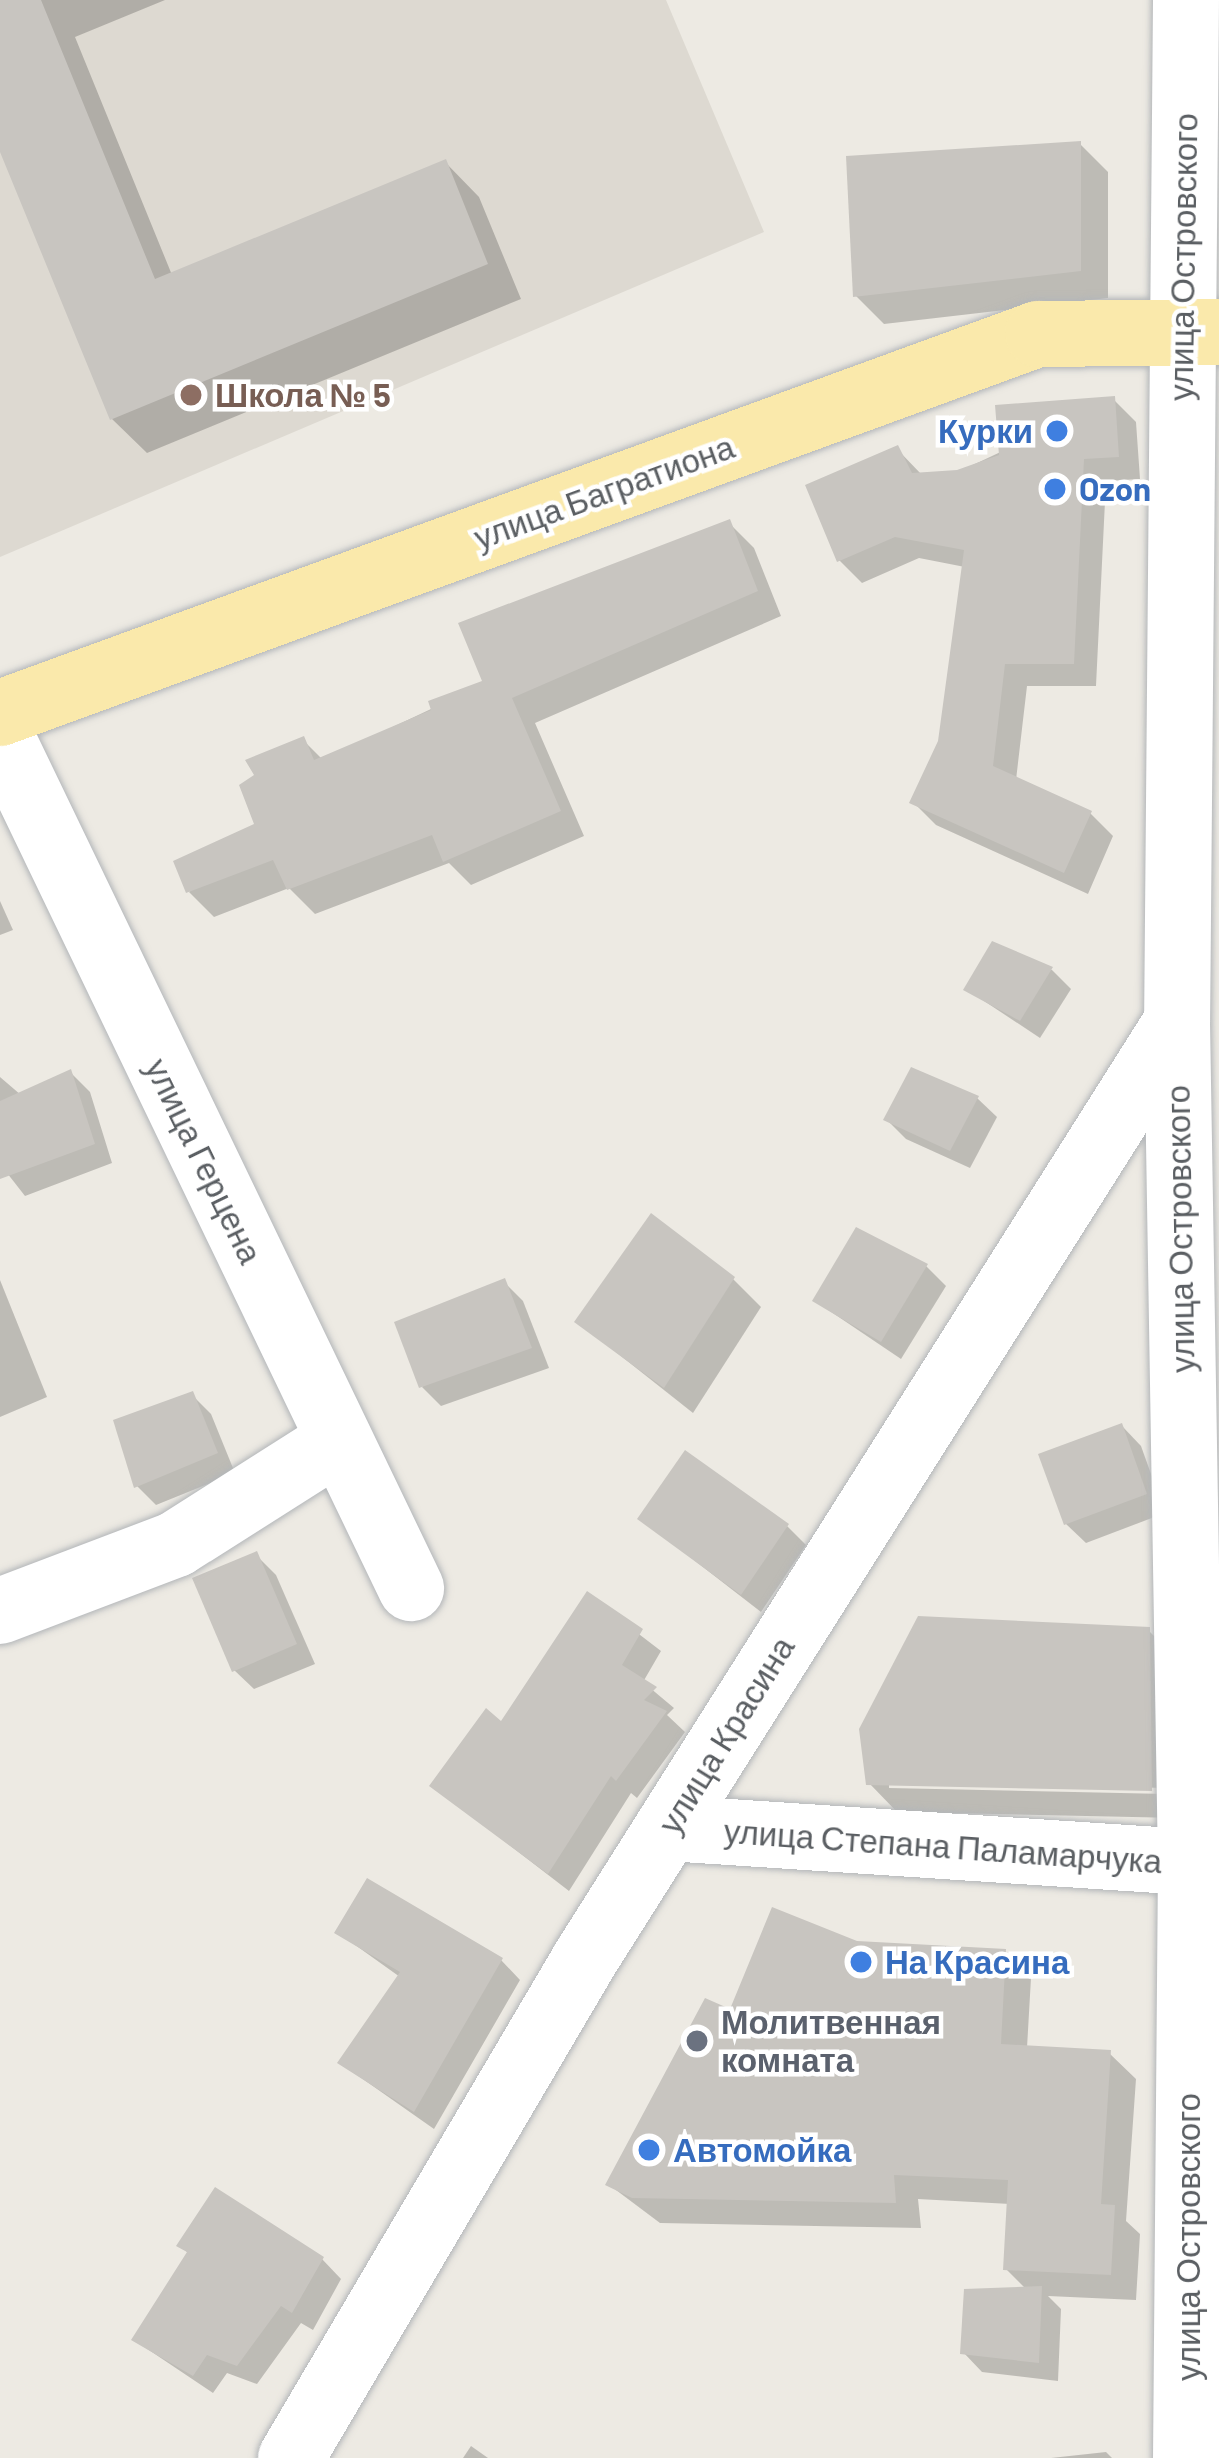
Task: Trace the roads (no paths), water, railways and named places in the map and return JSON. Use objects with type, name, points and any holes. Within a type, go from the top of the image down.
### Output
[{"type":"main road","name":"улица Багратиона","points":[[0,712],[1038,334],[1201,332]]},
{"type":"street","name":"улица Островского","points":[[1186,0],[1201,332],[1177,1022],[1205,1864],[1186,2458]]},
{"type":"street","name":"улица Герцена","points":[[0,734],[411,1588]]},
{"type":"street","name":"улица Красина","points":[[291,2458],[668,1828],[1177,1022]]},
{"type":"street","points":[[0,1611],[176,1544],[338,1441]]},
{"type":"street","name":"улица Степана Паламарчука","points":[[668,1828],[1205,1864]]},
{"type":"place","name":"Школа № 5","points":[[191,395]]},
{"type":"place","name":"Курки","points":[[1057,431]]},
{"type":"place","name":"Ozon","points":[[1055,489]]},
{"type":"place","name":"На Красина","points":[[861,1962]]},
{"type":"place","name":"Молитвенная комната","points":[[697,2041]]},
{"type":"place","name":"Автомойка","points":[[649,2150]]}]
